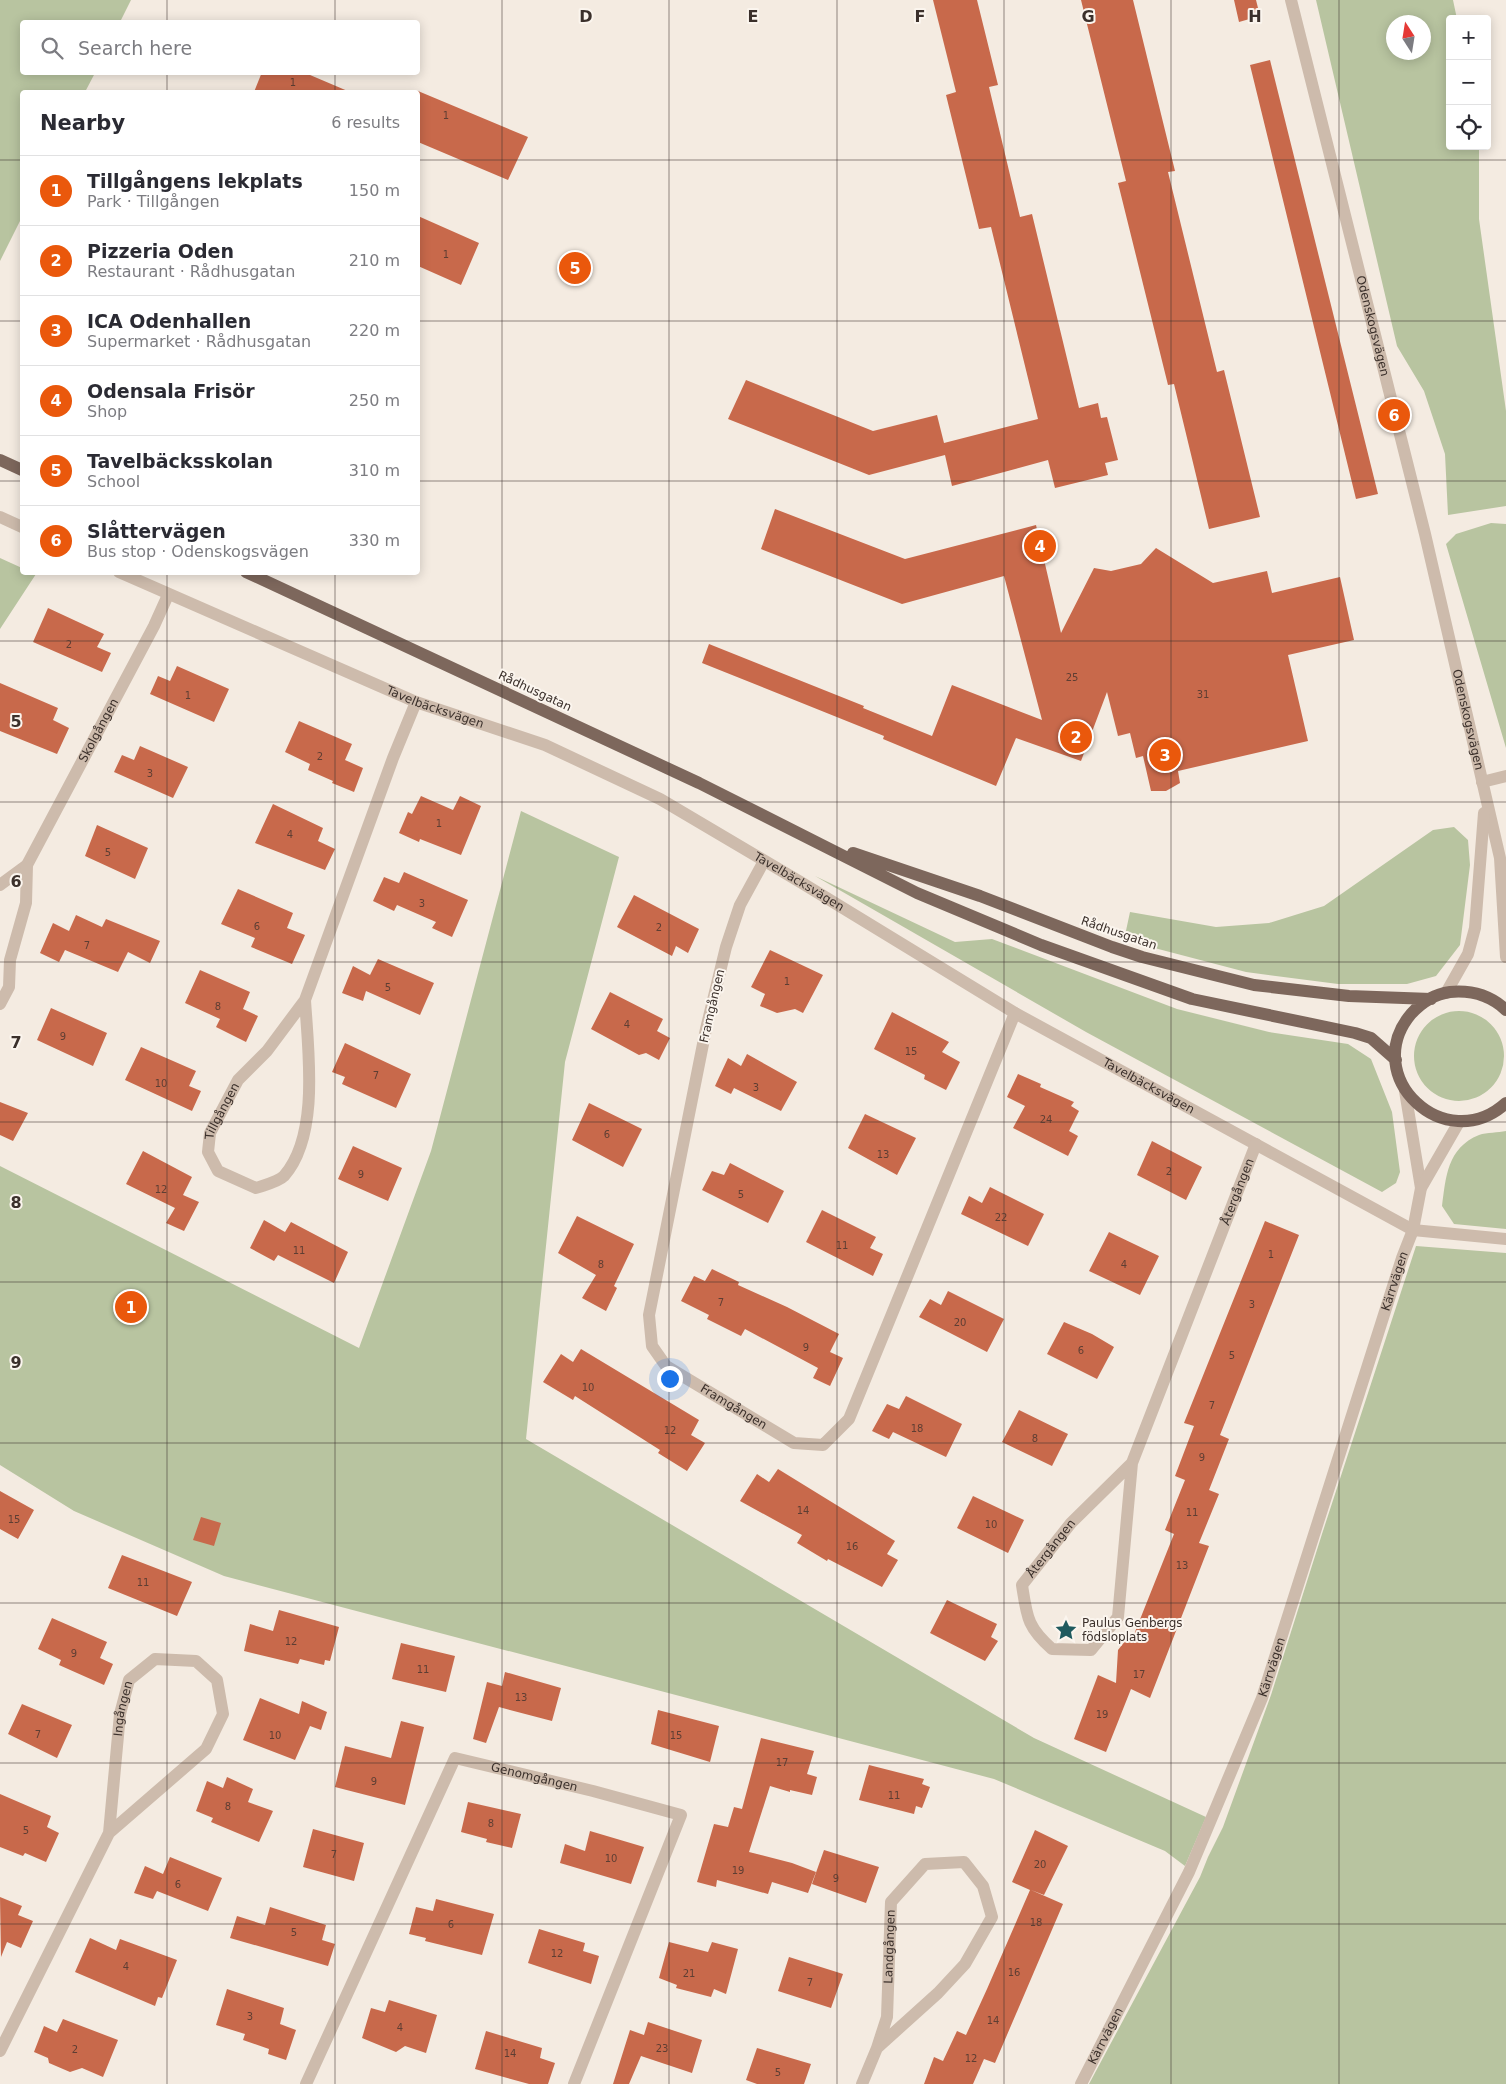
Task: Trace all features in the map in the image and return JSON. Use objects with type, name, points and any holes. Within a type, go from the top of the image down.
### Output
[{"type":"main road","points":[[0,460],[20,469]]},
{"type":"main road","name":"Rådhusgatan","points":[[252,575],[699,783],[917,893],[1041,945],[1192,999],[1355,1032],[1371,1038],[1396,1060]]},
{"type":"main road","name":"Rådhusgatan","points":[[811,838],[980,896],[1142,957],[1254,986],[1349,996],[1431,999]]},
{"type":"main road","points":[[1503,1108],[1479,1119],[1459,1122],[1438,1118],[1419,1107],[1405,1091],[1398,1075],[1396,1060],[1398,1038],[1405,1022],[1417,1007],[1431,999],[1446,993],[1462,991],[1481,994],[1499,1003],[1506,1010]]},
{"type":"street","name":"Odenskogsvägen","points":[[1291,0],[1425,534],[1500,858],[1506,957]]},
{"type":"street","points":[[0,517],[20,526]]},
{"type":"street","name":"Tavelbäcksvägen","points":[[125,575],[416,702],[545,745],[660,799],[1015,1013],[1413,1230]]},
{"type":"street","name":"Skolgången","points":[[0,885],[27,865],[154,626],[168,595]]},
{"type":"street","name":"Tillgången","points":[[304,1000],[310,1078],[307,1118],[298,1152],[283,1177],[256,1188],[218,1171],[208,1152],[210,1133],[238,1080],[267,1051],[304,1000],[416,702]]},
{"type":"street","points":[[1482,782],[1506,776]]},
{"type":"street","name":"Odenskogsvägen","points":[[1446,993],[1462,966],[1475,928],[1486,800]]},
{"type":"street","name":"Framgången","points":[[764,861],[740,905],[726,947],[706,1029],[649,1315],[652,1346],[666,1366],[751,1419],[794,1443],[823,1445],[849,1419],[1015,1013]]},
{"type":"street","name":"Skolgången","points":[[0,1004],[9,987],[10,960],[26,903],[27,865]]},
{"type":"street","points":[[1405,1091],[1421,1188]]},
{"type":"street","points":[[1459,1122],[1421,1188],[1413,1230],[1506,1239]]},
{"type":"street","name":"Återgången","points":[[1132,1464],[1071,1523],[1022,1585],[1027,1620],[1038,1637],[1052,1649],[1091,1650],[1118,1616],[1132,1464],[1256,1144]]},
{"type":"street","name":"Kärrvägen","points":[[1081,2084],[1189,1872],[1262,1698],[1402,1258],[1413,1230]]},
{"type":"street","name":"Ingången","points":[[0,2051],[109,1833],[120,1714],[129,1680],[155,1659],[196,1661],[217,1680],[223,1714],[206,1749],[109,1833]]},
{"type":"street","name":"Genomgången","points":[[306,2084],[455,1758],[593,1791],[681,1815],[574,2084]]},
{"type":"street","name":"Landgången","points":[[862,2084],[887,2017],[890,1902],[925,1864],[964,1862],[983,1886],[992,1917],[965,1964],[938,1993],[877,2048]]},
{"type":"green space","points":[[0,0],[131,0],[121,20],[20,20],[20,75],[94,75],[86,90],[20,90],[20,221],[0,261]]},
{"type":"green space","points":[[1316,0],[1453,0],[1456,15],[1446,15],[1446,150],[1479,150],[1479,219],[1506,411],[1506,506],[1448,515],[1445,454],[1424,391],[1397,346]]},
{"type":"green space","points":[[1491,523],[1506,524],[1506,748],[1446,544],[1456,534]]},
{"type":"green space","points":[[0,558],[20,567],[20,575],[35,575],[0,629]]},
{"type":"green space","points":[[521,811],[619,857],[565,1062],[526,1439],[1034,1738],[1206,1817],[1185,1866],[1165,1851],[994,1779],[224,1576],[74,1511],[0,1465],[0,1166],[359,1348],[431,1151]]},
{"type":"green space","points":[[1454,827],[1468,840],[1470,865],[1460,945],[1436,976],[1407,984],[1338,984],[1246,972],[1124,940],[1130,912],[1216,927],[1269,923],[1324,906],[1433,830]]},
{"type":"green space","points":[[815,876],[955,942],[992,939],[1177,1009],[1269,1032],[1348,1044],[1371,1059],[1392,1112],[1400,1172],[1396,1183],[1382,1192],[1086,1032]]},
{"type":"green space","points":[[1459,1011],[1476,1015],[1491,1024],[1500,1039],[1504,1056],[1500,1073],[1491,1088],[1476,1097],[1459,1101],[1442,1097],[1427,1088],[1418,1073],[1414,1056],[1418,1039],[1427,1024],[1442,1015]]},
{"type":"green space","points":[[1506,1131],[1506,1229],[1454,1224],[1442,1206],[1447,1174],[1454,1156],[1468,1141],[1479,1135]]},
{"type":"green space","points":[[1416,1246],[1506,1253],[1506,2084],[1089,2084],[1200,1877],[1223,1827],[1271,1695]]},
{"type":"building","points":[[933,0],[977,0],[998,85],[989,87],[1020,217],[1032,214],[1079,408],[1098,403],[1101,418],[1107,417],[1118,460],[1105,463],[1108,475],[1055,488],[1048,460],[952,486],[945,455],[869,475],[728,419],[746,380],[873,431],[937,415],[944,443],[1038,419],[991,227],[979,229],[946,95],[956,92]]},
{"type":"building","points":[[1081,0],[1133,0],[1175,171],[1168,172],[1217,372],[1224,370],[1260,517],[1209,529],[1174,384],[1168,385],[1118,183],[1126,181]]},
{"type":"building","points":[[1234,0],[1256,0],[1260,16],[1239,22]]},
{"type":"building","points":[[1270,60],[1378,494],[1356,499],[1250,65]]},
{"type":"building","points":[[261,75],[310,75],[345,90],[255,90]]},
{"type":"building","points":[[420,92],[528,137],[508,180],[420,143]]},
{"type":"building","points":[[420,217],[479,243],[461,285],[420,267]]},
{"type":"building","points":[[775,509],[905,559],[1036,525],[1061,633],[1094,568],[1111,571],[1141,564],[1156,548],[1213,583],[1267,571],[1272,593],[1340,577],[1354,640],[1288,655],[1308,741],[1178,771],[1180,783],[1166,791],[1151,791],[1143,756],[1136,758],[1130,733],[1118,736],[1107,692],[1081,761],[1016,738],[996,786],[883,739],[884,736],[702,663],[709,644],[864,706],[863,708],[932,736],[952,685],[1042,720],[1004,576],[902,604],[761,549]]},
{"type":"building","points":[[48,608],[104,634],[97,647],[111,653],[102,672],[33,642]]},
{"type":"building","points":[[177,666],[229,689],[214,722],[150,694],[158,676],[170,681]]},
{"type":"building","points":[[0,683],[58,708],[53,720],[69,728],[57,754],[0,731]]},
{"type":"building","points":[[299,721],[352,744],[345,760],[363,768],[354,792],[308,770],[310,764],[285,752]]},
{"type":"building","points":[[140,746],[188,767],[173,798],[114,772],[122,755],[134,760]]},
{"type":"building","points":[[421,796],[453,810],[460,796],[481,806],[461,855],[420,839],[419,842],[399,833],[408,812],[412,814]]},
{"type":"building","points":[[273,804],[323,828],[318,841],[335,849],[325,870],[255,843]]},
{"type":"building","points":[[97,825],[148,848],[135,879],[85,856]]},
{"type":"building","points":[[404,872],[468,900],[452,937],[432,928],[436,922],[397,905],[394,911],[373,901],[384,877],[399,883]]},
{"type":"building","points":[[238,889],[293,913],[287,928],[305,935],[292,964],[251,947],[255,938],[221,924]]},
{"type":"building","points":[[634,895],[699,929],[688,953],[676,946],[672,956],[617,927]]},
{"type":"building","points":[[76,915],[102,927],[106,919],[160,941],[150,963],[128,952],[118,972],[65,950],[59,962],[40,953],[53,923],[69,931]]},
{"type":"building","points":[[770,950],[823,975],[803,1013],[795,1009],[777,1013],[760,1006],[765,994],[751,987]]},
{"type":"building","points":[[378,959],[434,983],[420,1015],[366,991],[363,1001],[342,993],[353,966],[370,975]]},
{"type":"building","points":[[200,970],[250,992],[243,1009],[258,1016],[246,1042],[216,1027],[220,1019],[185,1003]]},
{"type":"building","points":[[610,992],[663,1019],[657,1031],[670,1038],[659,1060],[646,1053],[639,1055],[591,1029]]},
{"type":"building","points":[[51,1008],[107,1033],[93,1066],[37,1040]]},
{"type":"building","points":[[892,1012],[949,1042],[942,1052],[960,1062],[946,1090],[924,1079],[925,1075],[874,1049]]},
{"type":"building","points":[[345,1043],[411,1074],[396,1108],[342,1084],[345,1077],[332,1072]]},
{"type":"building","points":[[141,1047],[196,1071],[189,1086],[201,1091],[192,1111],[125,1080]]},
{"type":"building","points":[[747,1054],[797,1082],[781,1111],[734,1088],[731,1094],[715,1086],[728,1058],[741,1066]]},
{"type":"building","points":[[1018,1074],[1041,1084],[1040,1087],[1074,1102],[1071,1106],[1079,1111],[1069,1131],[1078,1136],[1068,1156],[1013,1128],[1025,1106],[1007,1097]]},
{"type":"building","points":[[0,1102],[28,1113],[13,1141],[0,1135]]},
{"type":"building","points":[[589,1103],[642,1129],[623,1167],[572,1140]]},
{"type":"building","points":[[865,1114],[916,1138],[897,1175],[848,1148]]},
{"type":"building","points":[[1152,1141],[1202,1167],[1186,1200],[1137,1175]]},
{"type":"building","points":[[353,1146],[402,1168],[388,1201],[338,1179]]},
{"type":"building","points":[[143,1151],[192,1177],[183,1195],[199,1202],[184,1231],[166,1223],[175,1208],[126,1184]]},
{"type":"building","points":[[730,1163],[784,1191],[768,1223],[702,1190],[712,1171],[724,1175]]},
{"type":"building","points":[[990,1187],[1044,1214],[1028,1246],[961,1214],[969,1196],[982,1203]]},
{"type":"building","points":[[822,1210],[876,1237],[870,1248],[883,1254],[873,1276],[806,1242]]},
{"type":"building","points":[[577,1216],[634,1244],[614,1286],[617,1288],[606,1311],[582,1298],[596,1275],[558,1253]]},
{"type":"building","points":[[264,1220],[285,1232],[291,1222],[348,1252],[334,1283],[278,1255],[274,1261],[250,1248]]},
{"type":"building","points":[[1265,1221],[1299,1235],[1220,1435],[1229,1439],[1209,1490],[1219,1494],[1199,1543],[1209,1546],[1150,1698],[1131,1689],[1106,1752],[1074,1739],[1098,1675],[1116,1683],[1118,1650],[1126,1640],[1131,1642],[1174,1534],[1165,1530],[1185,1480],[1175,1476],[1194,1426],[1184,1423]]},
{"type":"building","points":[[1109,1232],[1159,1256],[1140,1295],[1089,1271]]},
{"type":"building","points":[[712,1269],[739,1282],[738,1285],[787,1307],[839,1334],[830,1352],[843,1358],[830,1386],[813,1378],[818,1368],[745,1329],[741,1336],[707,1319],[709,1315],[681,1301],[694,1276],[705,1281]]},
{"type":"building","points":[[948,1291],[1004,1319],[987,1352],[919,1317],[930,1299],[941,1305]]},
{"type":"building","points":[[1064,1322],[1092,1334],[1114,1347],[1097,1379],[1047,1354]]},
{"type":"building","points":[[581,1349],[699,1420],[691,1435],[705,1443],[687,1471],[658,1453],[660,1450],[575,1396],[573,1400],[543,1382],[561,1354],[573,1362]]},
{"type":"building","points":[[906,1396],[962,1424],[946,1457],[893,1432],[889,1439],[872,1431],[887,1404],[899,1409]]},
{"type":"building","points":[[1019,1410],[1068,1434],[1052,1466],[1002,1442]]},
{"type":"building","points":[[778,1469],[895,1541],[887,1554],[898,1560],[882,1587],[828,1559],[827,1561],[797,1543],[802,1535],[740,1501],[757,1474],[769,1482]]},
{"type":"building","points":[[0,1491],[34,1510],[18,1539],[0,1529]]},
{"type":"building","points":[[973,1496],[1024,1520],[1008,1553],[957,1528]]},
{"type":"building","points":[[201,1517],[221,1523],[214,1546],[193,1540]]},
{"type":"building","points":[[122,1555],[192,1582],[177,1616],[108,1588]]},
{"type":"building","points":[[947,1600],[997,1624],[991,1637],[998,1641],[985,1661],[930,1633]]},
{"type":"building","points":[[279,1610],[339,1627],[330,1661],[325,1660],[324,1665],[300,1659],[298,1664],[244,1651],[250,1624],[273,1631]]},
{"type":"building","points":[[52,1618],[107,1642],[100,1658],[113,1664],[104,1685],[59,1665],[61,1660],[38,1649]]},
{"type":"building","points":[[401,1643],[455,1656],[446,1692],[392,1679]]},
{"type":"building","points":[[505,1672],[561,1688],[552,1721],[499,1707],[486,1743],[473,1739],[487,1682],[502,1686]]},
{"type":"building","points":[[260,1698],[299,1714],[302,1701],[327,1712],[321,1730],[310,1726],[295,1760],[243,1740]]},
{"type":"building","points":[[22,1704],[72,1725],[57,1758],[8,1734]]},
{"type":"building","points":[[658,1710],[719,1726],[710,1762],[651,1744]]},
{"type":"building","points":[[401,1721],[424,1727],[405,1805],[335,1787],[345,1746],[391,1758]]},
{"type":"building","points":[[761,1738],[814,1751],[807,1774],[817,1777],[812,1795],[790,1790],[790,1792],[770,1786],[749,1852],[792,1863],[816,1872],[808,1893],[772,1882],[768,1894],[717,1880],[716,1887],[697,1882],[714,1824],[728,1827],[734,1807],[742,1809]]},
{"type":"building","points":[[869,1765],[924,1779],[922,1784],[930,1787],[922,1808],[916,1806],[914,1814],[859,1800]]},
{"type":"building","points":[[227,1777],[253,1789],[248,1802],[273,1811],[259,1842],[211,1822],[213,1818],[196,1811],[207,1781],[223,1788]]},
{"type":"building","points":[[0,1794],[51,1816],[47,1827],[59,1833],[46,1862],[25,1853],[23,1856],[0,1847]]},
{"type":"building","points":[[468,1802],[521,1814],[512,1848],[486,1842],[487,1839],[461,1832]]},
{"type":"building","points":[[313,1829],[364,1843],[354,1881],[303,1867]]},
{"type":"building","points":[[1035,1830],[1068,1846],[1044,1895],[1031,1890],[1063,1904],[995,2063],[984,2059],[973,2084],[924,2084],[934,2057],[943,2061],[957,2031],[966,2035],[987,1989],[1030,1890],[1012,1882]]},
{"type":"building","points":[[590,1831],[644,1847],[631,1884],[560,1863],[565,1844],[585,1851]]},
{"type":"building","points":[[824,1850],[879,1867],[866,1903],[812,1884]]},
{"type":"building","points":[[170,1857],[222,1878],[208,1911],[157,1891],[153,1899],[134,1893],[145,1866],[163,1874]]},
{"type":"building","points":[[0,1897],[22,1906],[18,1915],[33,1921],[21,1948],[7,1942],[1,1957]]},
{"type":"building","points":[[436,1899],[494,1914],[482,1955],[425,1941],[426,1938],[409,1934],[416,1907],[433,1911]]},
{"type":"building","points":[[270,1907],[326,1925],[322,1940],[335,1944],[328,1966],[230,1938],[237,1916],[265,1925]]},
{"type":"building","points":[[539,1929],[585,1943],[583,1951],[599,1956],[591,1984],[528,1963]]},
{"type":"building","points":[[90,1938],[116,1950],[120,1939],[177,1960],[162,1998],[158,1997],[155,2006],[75,1972]]},
{"type":"building","points":[[669,1942],[708,1952],[712,1942],[738,1949],[726,1994],[714,1989],[711,1997],[676,1988],[677,1985],[659,1978]]},
{"type":"building","points":[[789,1957],[843,1974],[831,2008],[778,1991]]},
{"type":"building","points":[[227,1989],[284,2008],[280,2024],[296,2030],[286,2060],[268,2054],[269,2049],[243,2040],[245,2034],[216,2025]]},
{"type":"building","points":[[389,2000],[437,2015],[426,2053],[405,2046],[396,2052],[362,2038],[371,2008],[385,2012]]},
{"type":"building","points":[[63,2019],[118,2040],[103,2077],[82,2068],[70,2072],[49,2063],[48,2058],[34,2052],[44,2026],[57,2032]]},
{"type":"building","points":[[648,2022],[702,2040],[692,2073],[641,2056],[629,2084],[613,2084],[630,2030],[644,2035]]},
{"type":"building","points":[[486,2031],[542,2048],[540,2058],[555,2063],[548,2084],[529,2084],[475,2069]]},
{"type":"building","points":[[757,2048],[811,2064],[804,2084],[757,2084],[746,2080]]},
{"type":"place","name":"Tavelbäcksskolan","points":[[575,268]]},
{"type":"place","name":"Slåttervägen","points":[[1394,415]]},
{"type":"place","name":"Odensala Frisör","points":[[1040,546]]},
{"type":"place","name":"Pizzeria Oden","points":[[1076,737]]},
{"type":"place","name":"ICA Odenhallen","points":[[1165,755]]},
{"type":"place","name":"Tillgångens lekplats","points":[[131,1307]]},
{"type":"place","name":"Paulus Genbergs födsloplats","points":[[1066,1630]]}]
